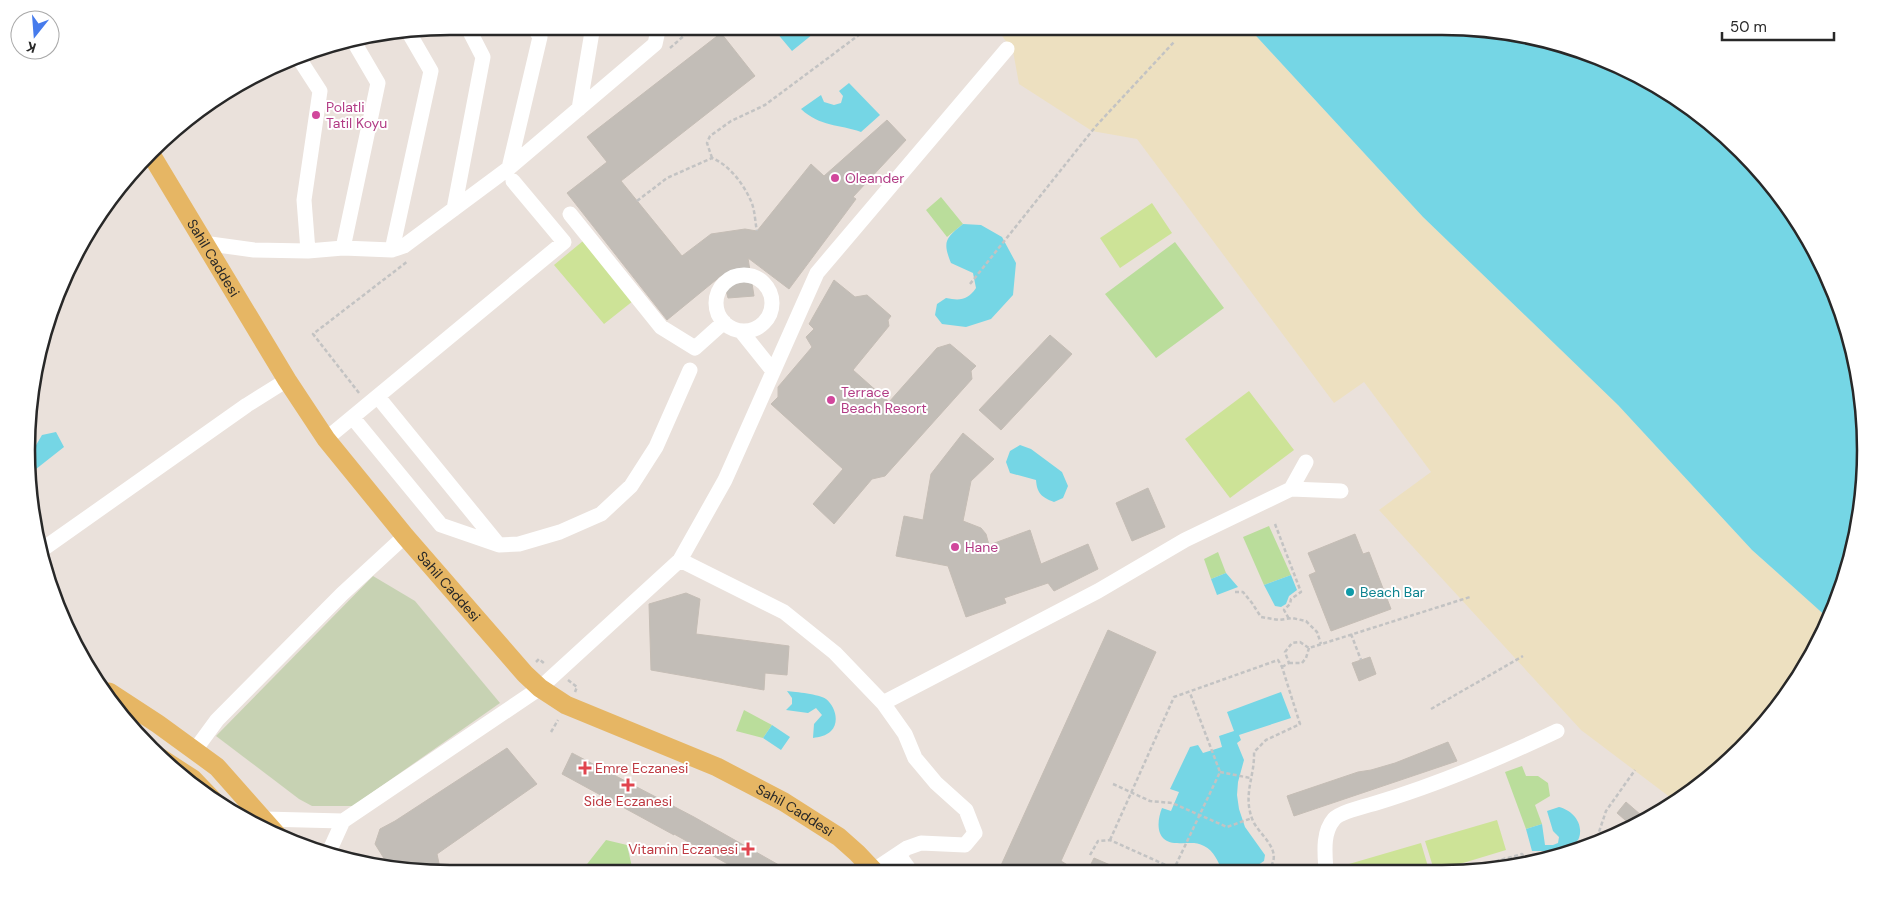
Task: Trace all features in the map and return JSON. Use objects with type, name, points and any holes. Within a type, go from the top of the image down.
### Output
[{"type":"main road","name":"Sahil Caddesi","points":[[154,160],[203,243],[326,440],[405,536],[525,674],[540,688],[566,705],[717,768],[784,802],[839,837],[866,865]]},
{"type":"main road","points":[[117,697],[217,767],[268,823]]},
{"type":"street","points":[[454,209],[484,57],[472,35]]},
{"type":"street","points":[[326,440],[564,242],[511,174],[540,37],[539,35]]},
{"type":"street","points":[[579,109],[591,35]]},
{"type":"street","points":[[203,243],[254,250],[308,251],[343,248],[392,250],[404,246],[454,209],[511,174],[579,109],[655,44],[657,35]]},
{"type":"street","points":[[392,250],[431,71],[411,37]]},
{"type":"street","points":[[343,248],[378,83],[356,46]]},
{"type":"street","points":[[331,847],[342,821],[540,688],[680,560],[725,480],[817,273],[1007,49]]},
{"type":"street","points":[[302,63],[320,91],[304,200],[308,251]]},
{"type":"street","points":[[570,214],[661,327],[694,348],[724,322]]},
{"type":"street","points":[[738,276],[747,276],[756,278],[764,283],[772,298],[772,307],[765,322],[758,328],[741,331],[732,328],[724,322],[719,315],[716,305],[722,287],[729,280],[738,276]]},
{"type":"street","points":[[741,331],[773,371]]},
{"type":"street","points":[[353,418],[441,525],[499,545],[519,544],[560,532],[601,514],[631,486],[656,448],[690,370]]},
{"type":"street","points":[[47,546],[247,405],[287,380]]},
{"type":"street","points":[[373,401],[499,545]]},
{"type":"street","points":[[1291,489],[1306,462]]},
{"type":"street","points":[[882,703],[1098,591],[1185,540],[1291,489],[1341,491]]},
{"type":"street","points":[[195,750],[217,720],[342,594],[405,536]]},
{"type":"street","points":[[680,560],[784,612],[835,653],[882,703],[905,734],[915,758],[936,783],[966,810],[975,833],[965,845],[920,843],[898,854],[883,865]]},
{"type":"street","points":[[1326,865],[1324,842],[1330,825],[1335,818],[1487,764],[1557,731]]},
{"type":"street","points":[[264,818],[342,821]]},
{"type":"street","points":[[898,854],[906,865]]},
{"type":"path","points":[[758,231],[752,202],[741,184],[719,162],[712,158],[706,143],[710,136],[731,121],[765,105],[859,35]]},
{"type":"path","points":[[970,284],[1096,126],[1174,42]]},
{"type":"path","points":[[638,202],[668,178],[712,158]]},
{"type":"path","points":[[373,401],[313,334],[413,257]]},
{"type":"path","points":[[1275,524],[1301,592],[1290,599],[1290,604],[1284,610],[1289,619]]},
{"type":"path","points":[[1235,592],[1243,592],[1261,617],[1278,620],[1306,620],[1317,632],[1321,644]]},
{"type":"path","points":[[1309,648],[1470,596]]},
{"type":"path","points":[[1351,634],[1361,660]]},
{"type":"path","points":[[1289,663],[1285,652],[1292,643],[1300,642],[1309,648]]},
{"type":"path","points":[[1282,668],[1289,663],[1302,663],[1306,658],[1309,648]]},
{"type":"path","points":[[1432,709],[1523,656]]},
{"type":"path","points":[[1110,840],[1174,697],[1190,693],[1278,660],[1300,724],[1266,740],[1254,752],[1248,802],[1254,822],[1269,841],[1274,858],[1272,865]]},
{"type":"path","points":[[1176,865],[1219,773],[1190,693]]},
{"type":"path","points":[[1598,834],[1606,811],[1635,770]]},
{"type":"path","points":[[1219,773],[1250,778]]},
{"type":"path","points":[[1113,784],[1150,801],[1172,803],[1227,827],[1252,818]]},
{"type":"path","points":[[1090,855],[1098,841],[1110,840],[1163,865]]},
{"type":"path","points":[[1497,861],[1522,854],[1524,857]]},
{"type":"green space","points":[[941,197],[963,224],[947,237],[926,210]]},
{"type":"green space","points":[[1152,203],[1172,233],[1120,268],[1100,238]]},
{"type":"green space","points":[[583,241],[633,301],[604,324],[554,265]]},
{"type":"green space","points":[[1175,242],[1224,308],[1156,358],[1105,294]]},
{"type":"green space","points":[[1249,391],[1294,450],[1230,498],[1185,439]]},
{"type":"green space","points":[[1269,526],[1291,575],[1264,585],[1243,537]]},
{"type":"green space","points":[[1218,552],[1226,573],[1211,579],[1204,559]]},
{"type":"green space","points":[[373,576],[415,601],[500,703],[353,806],[312,806],[299,799],[216,736]]},
{"type":"green space","points":[[744,710],[772,725],[763,738],[736,731]]},
{"type":"green space","points":[[1522,766],[1526,776],[1538,776],[1548,783],[1550,796],[1535,805],[1542,824],[1526,829],[1505,772]]},
{"type":"green space","points":[[1497,820],[1506,850],[1459,864],[1432,865],[1425,841]]},
{"type":"green space","points":[[606,840],[627,845],[632,865],[586,865]]},
{"type":"green space","points":[[1421,843],[1428,865],[1349,865]]},
{"type":"sand","points":[[1001,35],[1255,35],[1423,217],[1618,405],[1752,550],[1823,614],[1814,634],[1787,681],[1754,724],[1716,762],[1670,797],[1581,730],[1379,510],[1431,472],[1364,382],[1334,403],[1137,139],[1092,131],[1019,84],[1013,51]]},
{"type":"water","points":[[779,35],[812,35],[792,51]]},
{"type":"water","points":[[1255,35],[1442,35],[1469,36],[1523,43],[1575,57],[1626,78],[1673,105],[1716,138],[1754,176],[1771,197],[1801,243],[1814,266],[1835,317],[1849,369],[1856,423],[1856,477],[1849,531],[1843,557],[1823,614],[1752,550],[1618,405],[1423,217]]},
{"type":"water","points":[[849,83],[880,115],[861,132],[815,119],[801,109],[821,95],[824,102],[834,105],[841,103],[843,96],[839,91]]},
{"type":"water","points":[[963,224],[981,225],[1002,237],[1016,263],[1013,295],[991,319],[966,327],[942,324],[935,315],[937,304],[946,298],[963,299],[976,288],[973,273],[951,263],[947,250],[947,240]]},
{"type":"water","points":[[56,432],[64,447],[36,469],[35,447],[42,435]]},
{"type":"water","points":[[1020,445],[1031,449],[1062,472],[1068,486],[1063,498],[1054,502],[1043,496],[1037,488],[1036,480],[1010,473],[1006,462],[1010,451]]},
{"type":"water","points":[[1226,573],[1238,587],[1217,595],[1211,579]]},
{"type":"water","points":[[1291,575],[1297,590],[1289,596],[1286,604],[1281,607],[1275,606],[1264,585]]},
{"type":"water","points":[[787,691],[826,699],[834,710],[836,719],[831,731],[825,735],[813,738],[814,724],[822,715],[816,708],[808,713],[786,710],[792,704],[792,698]]},
{"type":"water","points":[[1281,692],[1291,718],[1239,735],[1241,740],[1237,743],[1244,760],[1238,782],[1239,809],[1245,827],[1265,855],[1264,861],[1258,865],[1219,865],[1213,853],[1201,844],[1170,842],[1161,836],[1159,831],[1162,808],[1171,811],[1179,792],[1170,789],[1190,747],[1198,745],[1203,753],[1222,747],[1219,736],[1234,731],[1227,712]]},
{"type":"water","points":[[772,725],[790,737],[781,750],[763,738]]},
{"type":"water","points":[[1559,807],[1572,814],[1580,827],[1579,838],[1575,843],[1549,851],[1532,851],[1526,829],[1542,824],[1545,845],[1558,843],[1559,837],[1553,831],[1547,811]]},
{"type":"building","name":"Oleander","points":[[718,35],[723,35],[755,76],[621,181],[682,256],[711,234],[745,229],[757,231],[811,164],[824,176],[887,120],[906,140],[853,197],[856,199],[789,289],[748,258],[754,296],[728,298],[722,275],[667,320],[567,193],[607,162],[587,137]]},
{"type":"building","name":"Terrace Beach Resort","points":[[834,280],[855,297],[867,295],[891,316],[888,320],[889,326],[853,370],[889,402],[937,348],[950,344],[976,366],[971,371],[972,379],[885,476],[872,479],[834,524],[813,504],[843,469],[771,404],[778,397],[778,387],[812,347],[806,337],[814,329],[809,324]]},
{"type":"building","points":[[1050,335],[1072,354],[1001,430],[979,410]]},
{"type":"building","points":[[963,433],[994,459],[971,481],[963,521],[981,528],[986,534],[989,545],[1030,530],[1041,564],[1088,544],[1098,569],[1054,591],[1048,583],[1004,598],[1006,603],[966,617],[948,566],[896,556],[904,516],[923,520],[931,474]]},
{"type":"building","points":[[1148,488],[1165,527],[1132,541],[1116,503]]},
{"type":"building","name":"Beach Bar","points":[[1355,534],[1363,554],[1369,552],[1391,609],[1331,631],[1309,575],[1316,572],[1308,553]]},
{"type":"building","points":[[686,593],[700,599],[696,634],[789,646],[787,675],[765,673],[764,690],[651,670],[649,604]]},
{"type":"building","points":[[1108,630],[1156,652],[1061,861],[1068,865],[1001,865]]},
{"type":"building","points":[[1370,657],[1376,674],[1359,681],[1352,663]]},
{"type":"building","points":[[1448,742],[1457,761],[1294,816],[1287,796],[1358,772],[1395,763]]},
{"type":"building","points":[[507,748],[537,784],[437,854],[439,865],[385,859],[375,844],[380,829]]},
{"type":"building","points":[[572,753],[694,817],[779,865],[730,865],[562,774]]},
{"type":"building","points":[[1626,802],[1640,814],[1627,822],[1617,813]]},
{"type":"building","points":[[1094,858],[1110,865],[1090,865]]},
{"type":"place","name":"Polatli Tatil Koyu","points":[[316,115]]},
{"type":"place","name":"Oleander","points":[[835,178]]},
{"type":"place","name":"Terrace Beach Resort","points":[[831,400]]},
{"type":"place","name":"Hane","points":[[955,547]]},
{"type":"place","name":"Beach Bar","points":[[1350,592]]},
{"type":"place","name":"Emre Eczanesi","points":[[585,768]]},
{"type":"place","name":"Side Eczanesi","points":[[628,785]]},
{"type":"place","name":"Vitamin Eczanesi","points":[[748,849]]}]
